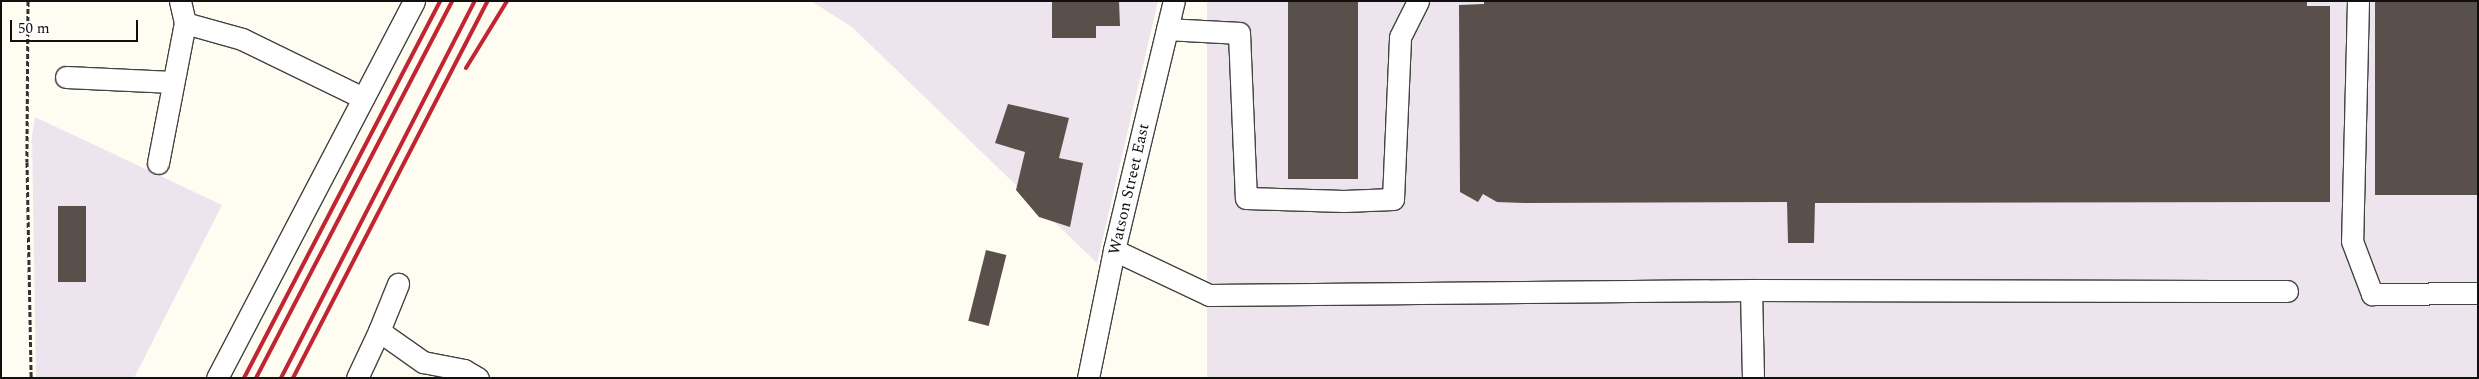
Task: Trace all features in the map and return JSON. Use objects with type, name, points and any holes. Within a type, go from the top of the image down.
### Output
[{"type":"street","points":[[158,163],[185,23],[180,1]]},
{"type":"street","points":[[217,378],[414,1]]},
{"type":"street","name":"Watson Street East","points":[[1088,378],[1114,250],[1174,1]]},
{"type":"street","points":[[1167,29],[1239,33],[1246,198],[1344,201],[1393,199],[1400,38],[1418,1]]},
{"type":"street","points":[[2358,1],[2352,241],[2372,294],[2478,293]]},
{"type":"street","points":[[185,23],[242,39],[363,98]]},
{"type":"street","points":[[66,77],[173,82]]},
{"type":"street","points":[[1114,250],[1209,295],[1751,290],[2287,291]]},
{"type":"street","points":[[357,378],[380,331],[398,284]]},
{"type":"street","points":[[1751,290],[1753,378]]},
{"type":"street","points":[[380,331],[423,362],[464,370],[478,378]]},
{"type":"path","points":[[28,1],[27,162],[31,378]]},
{"type":"shaded area","points":[[811,1],[1158,1],[1097,263],[852,27]]},
{"type":"shaded area","points":[[1207,1],[2478,1],[2478,378],[1207,378]]},
{"type":"shaded area","points":[[35,117],[222,205],[134,378],[36,378],[32,136]]},
{"type":"building","points":[[1052,1],[1119,1],[1120,26],[1096,26],[1096,38],[1052,38]]},
{"type":"building","points":[[1288,1],[1358,1],[1358,179],[1288,179]]},
{"type":"building","points":[[1484,1],[2307,1],[2307,6],[2330,6],[2330,202],[1815,203],[1814,243],[1788,243],[1787,202],[1524,203],[1497,202],[1483,194],[1478,202],[1460,192],[1459,5],[1484,4]]},
{"type":"building","points":[[2375,1],[2478,1],[2478,195],[2375,195]]},
{"type":"building","points":[[1008,104],[1069,118],[1059,158],[1083,163],[1070,227],[1039,217],[1016,190],[1025,152],[995,143]]},
{"type":"building","points":[[58,206],[86,206],[86,282],[58,282]]},
{"type":"building","points":[[986,250],[1006,255],[989,326],[968,321]]},
{"type":"railway","points":[[244,378],[440,1]]},
{"type":"railway","points":[[256,378],[452,1]]},
{"type":"railway","points":[[281,378],[475,1]]},
{"type":"railway","points":[[293,378],[488,1]]},
{"type":"railway","points":[[466,68],[507,1]]}]
